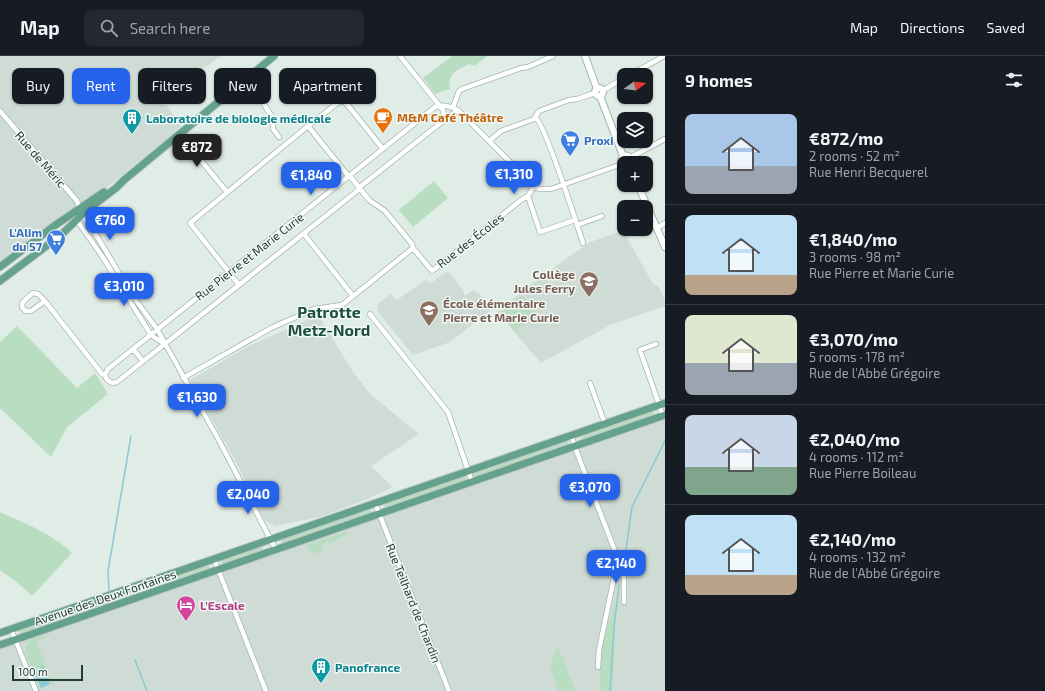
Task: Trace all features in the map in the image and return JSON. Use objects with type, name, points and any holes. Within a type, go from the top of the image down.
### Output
[{"type":"main road","points":[[259,68],[274,56]]},
{"type":"main road","points":[[0,267],[54,226],[79,216],[116,188],[216,104]]},
{"type":"main road","points":[[0,281],[70,228],[79,216]]},
{"type":"main road","name":"Avenue des Deux Fontaines","points":[[0,633],[662,404]]},
{"type":"main road","name":"Avenue des Deux Fontaines","points":[[0,645],[664,416]]},
{"type":"street","points":[[400,56],[443,110],[443,121]]},
{"type":"street","points":[[453,107],[459,91],[462,89],[521,68],[528,67],[552,56]]},
{"type":"street","points":[[585,56],[627,156]]},
{"type":"street","points":[[643,68],[664,56]]},
{"type":"street","points":[[489,141],[502,131],[531,120],[544,108],[599,92],[617,82]]},
{"type":"street","points":[[239,284],[190,223],[339,102],[342,101],[346,103],[382,149]]},
{"type":"street","points":[[263,104],[270,114],[273,122],[273,129],[279,137]]},
{"type":"street","points":[[440,106],[453,107],[459,111],[534,186],[539,189],[545,190],[564,185],[617,166]]},
{"type":"street","name":"Rue Pierre et Marie Curie","points":[[440,106],[435,107],[108,369],[105,375],[108,381],[112,383],[116,382],[304,234],[443,121],[459,111]]},
{"type":"street","name":"Rue de Méric","points":[[0,111],[77,201],[79,216]]},
{"type":"street","points":[[535,117],[540,121],[564,185],[583,243]]},
{"type":"street","points":[[183,378],[271,328],[314,308],[342,305],[413,248],[412,244],[385,211],[372,203],[308,126]]},
{"type":"street","points":[[179,134],[227,192]]},
{"type":"street","points":[[633,156],[665,139]]},
{"type":"street","name":"Rue des Écoles","points":[[413,248],[432,271],[528,196],[534,186]]},
{"type":"street","points":[[641,192],[665,247]]},
{"type":"street","points":[[528,196],[540,232],[602,216]]},
{"type":"street","points":[[79,216],[92,228],[132,295],[157,329],[221,444],[276,550]]},
{"type":"street","points":[[79,216],[151,335],[164,344]]},
{"type":"street","points":[[657,228],[665,223]]},
{"type":"street","points":[[304,234],[353,296]]},
{"type":"street","points":[[45,301],[31,311],[26,311],[23,309],[23,301],[33,293],[38,294],[45,301],[102,374],[105,375]]},
{"type":"street","points":[[370,314],[448,412],[472,482]]},
{"type":"street","name":"Avenue des Deux Fontaines","points":[[656,344],[640,350],[662,404],[664,416]]},
{"type":"street","points":[[133,349],[143,361]]},
{"type":"street","points":[[590,383],[605,424]]},
{"type":"street","points":[[571,435],[578,458],[614,547],[622,571],[624,579],[624,602]]},
{"type":"street","points":[[375,504],[379,514]]},
{"type":"street","name":"Rue Teilhard de Chardin","points":[[379,514],[449,691]]},
{"type":"street","points":[[214,559],[266,691]]},
{"type":"street","points":[[598,667],[599,650],[615,573],[622,571]]},
{"type":"street","points":[[11,629],[36,691]]},
{"type":"shaded area","points":[[0,56],[221,56],[204,68],[138,68],[138,104],[166,104],[181,126],[93,198],[0,265]]},
{"type":"shaded area","name":"Collège Jules Ferry","points":[[617,233],[617,236],[626,236],[653,284],[658,286],[665,299],[665,306],[610,325],[541,363],[497,312],[539,278],[590,242]]},
{"type":"shaded area","name":"École élémentaire Pierre et Marie Curie","points":[[446,272],[450,273],[462,289],[465,296],[473,290],[481,295],[492,309],[450,342],[413,355],[378,312],[378,304],[391,294],[397,300],[425,280],[431,283]]},
{"type":"shaded area","points":[[318,315],[353,372],[370,394],[419,434],[371,466],[393,487],[323,516],[275,526],[265,521],[235,460],[190,380],[247,347]]},
{"type":"shaded area","points":[[665,415],[665,691],[0,691],[0,645]]},
{"type":"green space","points":[[452,56],[487,56],[475,66],[469,64],[456,71],[450,79],[450,89],[435,94],[423,78]]},
{"type":"green space","points":[[434,181],[448,198],[413,227],[399,210]]},
{"type":"green space","points":[[522,295],[537,313],[526,321],[512,303]]},
{"type":"green space","points":[[512,305],[526,322],[515,331],[501,313]]},
{"type":"green space","points":[[17,326],[77,388],[95,373],[108,394],[67,427],[51,457],[0,408],[0,342]]},
{"type":"green space","points":[[651,410],[654,413],[654,416],[581,441],[580,440],[581,437]]},
{"type":"green space","points":[[566,440],[570,445],[474,478],[472,473]]},
{"type":"green space","points":[[465,475],[467,480],[386,509],[384,506],[387,502]]},
{"type":"green space","points":[[369,509],[371,510],[372,514],[282,544],[281,542],[281,539]]},
{"type":"green space","points":[[0,512],[56,540],[72,553],[32,596],[18,583],[0,570]]},
{"type":"green space","points":[[347,531],[347,535],[331,543],[327,541],[324,543],[320,554],[309,551],[307,545]]},
{"type":"green space","points":[[262,546],[264,551],[224,565],[221,562],[222,560]]},
{"type":"green space","points":[[207,565],[209,566],[209,570],[137,595],[135,592],[135,589]]},
{"type":"green space","points":[[125,593],[128,595],[128,598],[21,635],[19,632],[20,629]]},
{"type":"green space","points":[[616,601],[613,691],[600,691],[601,649]]},
{"type":"green space","points":[[48,634],[47,637],[36,641],[54,686],[50,684],[43,666],[41,687],[44,686],[43,689],[40,690],[25,651],[29,640]]},
{"type":"green space","points":[[557,645],[576,691],[559,691],[550,667]]},
{"type":"water","points":[[43,666],[50,684],[41,688],[34,670]]},
{"type":"waterway","points":[[109,591],[108,571],[131,436]]},
{"type":"waterway","points":[[625,557],[632,507],[665,441]]},
{"type":"waterway","points":[[610,691],[614,628],[619,585]]},
{"type":"waterway","points":[[135,660],[147,691]]},
{"type":"place","name":"M&M Café Théâtre","points":[[383,134]]},
{"type":"place","name":"Laboratoire de biologie médicale","points":[[132,135]]},
{"type":"place","name":"Proxi","points":[[570,157]]},
{"type":"place","name":"L'Alim du 57","points":[[56,256]]},
{"type":"place","name":"Collège Jules Ferry","points":[[589,298]]},
{"type":"place","name":"École élémentaire Pierre et Marie Curie","points":[[429,327]]},
{"type":"place","name":"L'Escale","points":[[186,622]]},
{"type":"place","name":"Panofrance","points":[[321,684]]},
{"type":"district","name":"Patrotte Metz-Nord","points":[[329,320]]}]
